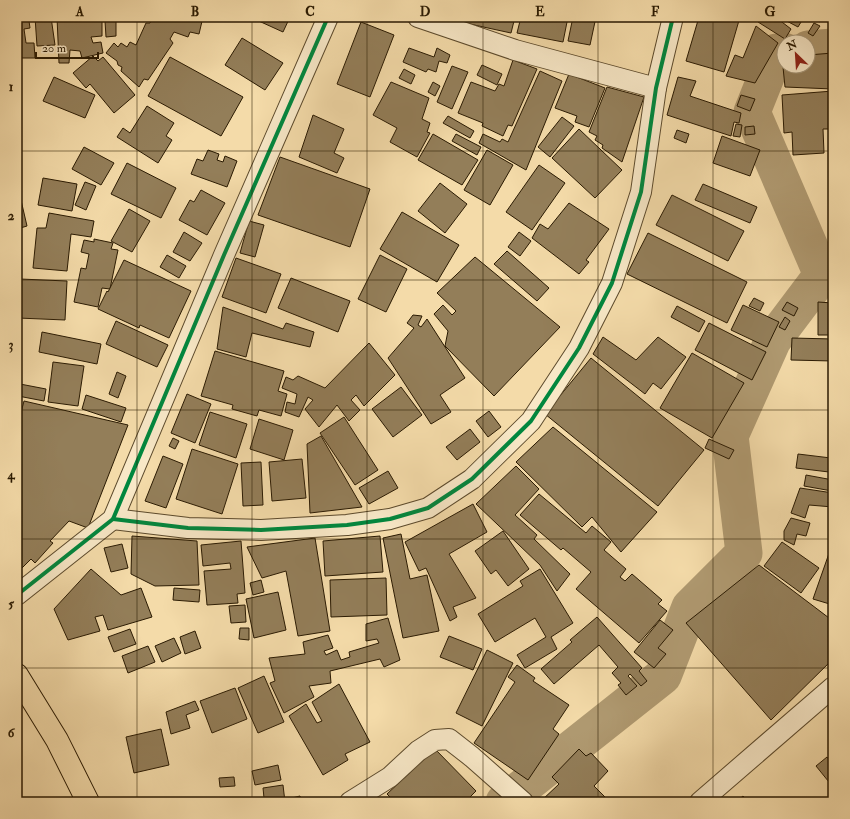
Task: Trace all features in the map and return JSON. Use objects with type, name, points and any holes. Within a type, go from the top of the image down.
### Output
[{"type":"highway","points":[[17,674],[57,740],[88,802]]},
{"type":"street","points":[[17,595],[113,519],[224,255],[328,17]]},
{"type":"street","points":[[418,17],[515,50],[656,88]]},
{"type":"street","points":[[113,519],[188,528],[261,530],[347,525],[390,518],[428,508],[472,479],[531,421],[579,348],[612,283],[641,192],[656,88],[673,17]]},
{"type":"street","points":[[700,802],[737,768],[833,687]]},
{"type":"street","points":[[350,802],[390,777],[418,751],[435,740],[449,739],[518,797]]},
{"type":"building","points":[[17,17],[24,17],[24,21],[29,21],[30,28],[24,29],[26,43],[34,43],[35,58],[17,58]]},
{"type":"building","points":[[35,17],[51,17],[55,45],[37,46]]},
{"type":"building","points":[[57,17],[102,17],[102,36],[91,37],[93,43],[101,42],[103,53],[82,58],[80,51],[70,50],[69,63],[59,63]]},
{"type":"building","points":[[120,17],[144,17],[144,20],[120,20]]},
{"type":"building","points":[[152,17],[203,17],[199,34],[190,32],[188,37],[174,32],[170,39],[173,43],[148,80],[144,79],[139,87],[121,71],[122,67],[118,65],[117,61],[106,53],[114,43],[118,47],[121,43],[127,47],[130,42],[136,45],[146,23],[150,23]]},
{"type":"building","points":[[250,17],[290,17],[283,32]]},
{"type":"building","points":[[467,17],[515,17],[511,33],[465,23]]},
{"type":"building","points":[[521,17],[568,17],[563,42],[517,33]]},
{"type":"building","points":[[573,17],[596,17],[590,45],[568,41]]},
{"type":"building","points":[[699,17],[740,17],[724,72],[686,61]]},
{"type":"building","points":[[760,17],[779,17],[778,19],[791,29],[788,34],[777,34],[758,22]]},
{"type":"building","points":[[804,17],[798,27],[781,18]]},
{"type":"building","points":[[812,17],[823,17],[820,22]]},
{"type":"building","points":[[116,20],[116,36],[106,37],[105,21]]},
{"type":"building","points":[[361,22],[394,35],[370,97],[337,84]]},
{"type":"building","points":[[814,23],[820,26],[814,34],[808,33]]},
{"type":"building","points":[[756,26],[776,41],[776,46],[755,83],[726,76],[735,55],[743,58]]},
{"type":"building","points":[[242,38],[283,63],[265,90],[225,65]]},
{"type":"building","points":[[409,48],[434,57],[437,48],[450,55],[447,63],[439,61],[436,72],[428,69],[426,72],[403,62]]},
{"type":"building","points":[[833,53],[833,89],[785,87],[784,74],[816,74],[816,54]]},
{"type":"building","points":[[93,56],[98,61],[103,57],[135,95],[114,113],[90,84],[86,88],[73,73]]},
{"type":"building","points":[[170,57],[243,97],[221,136],[148,96]]},
{"type":"building","points":[[513,60],[537,69],[512,126],[508,125],[503,136],[482,126],[483,123],[458,113],[471,82],[495,91],[499,84],[504,86]]},
{"type":"building","points":[[482,65],[502,74],[497,85],[477,75]]},
{"type":"building","points":[[452,66],[468,72],[452,109],[437,102]]},
{"type":"building","points":[[404,69],[415,75],[411,84],[399,78]]},
{"type":"building","points":[[540,71],[562,81],[526,170],[479,143],[483,134],[500,142],[502,139],[508,142]]},
{"type":"building","points":[[569,74],[605,88],[589,127],[575,122],[577,116],[555,108]]},
{"type":"building","points":[[54,77],[95,95],[85,118],[43,101]]},
{"type":"building","points":[[678,77],[696,81],[690,96],[741,113],[739,123],[734,122],[731,136],[667,115]]},
{"type":"building","points":[[391,82],[429,98],[422,119],[430,123],[427,132],[430,133],[417,157],[390,142],[397,128],[373,115]]},
{"type":"building","points":[[433,82],[440,86],[435,96],[428,92]]},
{"type":"building","points":[[607,87],[644,97],[622,162],[602,148],[603,145],[595,140],[597,136],[589,132]]},
{"type":"building","points":[[833,91],[833,129],[823,129],[824,153],[793,155],[792,132],[784,133],[782,95]]},
{"type":"building","points":[[741,95],[755,99],[750,111],[737,106]]},
{"type":"building","points":[[147,106],[174,123],[166,136],[172,140],[158,163],[117,137],[123,128],[130,133]]},
{"type":"building","points":[[313,115],[344,129],[334,153],[344,158],[337,173],[299,157]]},
{"type":"building","points":[[448,116],[474,131],[470,138],[443,123]]},
{"type":"building","points":[[562,117],[574,126],[550,157],[538,147]]},
{"type":"building","points":[[736,124],[742,125],[740,137],[733,136]]},
{"type":"building","points":[[754,126],[755,134],[745,135],[745,127]]},
{"type":"building","points":[[579,129],[622,170],[595,198],[552,158]]},
{"type":"building","points":[[677,130],[689,134],[686,143],[674,138]]},
{"type":"building","points":[[433,134],[478,160],[462,185],[418,160]]},
{"type":"building","points":[[456,134],[481,147],[477,155],[452,141]]},
{"type":"building","points":[[722,136],[760,150],[750,176],[713,163]]},
{"type":"building","points":[[84,147],[114,163],[101,185],[72,169]]},
{"type":"building","points":[[208,150],[219,154],[217,160],[223,162],[225,156],[237,161],[227,187],[191,174],[197,159],[203,161]]},
{"type":"building","points":[[487,150],[513,165],[490,205],[464,190]]},
{"type":"building","points":[[280,157],[370,189],[350,247],[258,215]]},
{"type":"building","points":[[127,163],[176,188],[161,218],[111,194]]},
{"type":"building","points":[[539,165],[565,183],[532,230],[506,212]]},
{"type":"building","points":[[43,178],[77,184],[72,211],[38,205]]},
{"type":"building","points":[[85,182],[96,186],[86,210],[75,205]]},
{"type":"building","points":[[17,183],[27,226],[17,229]]},
{"type":"building","points":[[440,183],[467,204],[445,233],[418,211]]},
{"type":"building","points":[[703,184],[757,207],[750,223],[695,200]]},
{"type":"building","points":[[201,190],[225,203],[207,235],[179,220],[190,200],[194,202]]},
{"type":"building","points":[[672,195],[744,231],[728,261],[656,225]]},
{"type":"building","points":[[569,203],[609,229],[586,260],[589,262],[579,274],[532,238],[540,224],[548,229]]},
{"type":"building","points":[[129,209],[150,221],[132,252],[111,241]]},
{"type":"building","points":[[402,212],[459,245],[437,282],[380,249]]},
{"type":"building","points":[[49,213],[94,221],[91,237],[71,234],[67,271],[33,268],[37,228],[46,228]]},
{"type":"building","points":[[249,221],[264,225],[255,257],[240,253]]},
{"type":"building","points":[[184,232],[202,243],[190,261],[173,252]]},
{"type":"building","points":[[519,232],[531,241],[520,256],[508,247]]},
{"type":"building","points":[[648,233],[747,282],[727,323],[627,274]]},
{"type":"building","points":[[94,239],[113,243],[111,249],[118,250],[110,289],[102,288],[98,307],[74,302],[81,268],[86,269],[89,254],[81,252],[84,240],[94,242]]},
{"type":"building","points":[[507,251],[549,288],[537,301],[494,264]]},
{"type":"building","points":[[167,255],[186,266],[179,278],[160,267]]},
{"type":"building","points":[[380,255],[407,269],[386,312],[358,299]]},
{"type":"building","points":[[475,257],[560,327],[494,396],[445,346],[448,331],[434,314],[443,305],[452,315],[456,311],[437,293]]},
{"type":"building","points":[[236,258],[281,274],[266,313],[222,297]]},
{"type":"building","points":[[124,260],[191,291],[169,338],[140,325],[139,328],[98,309]]},
{"type":"building","points":[[291,278],[350,301],[338,332],[278,308]]},
{"type":"building","points":[[20,279],[67,281],[65,320],[18,318]]},
{"type":"building","points":[[754,298],[764,303],[760,311],[749,306]]},
{"type":"building","points":[[787,302],[798,308],[794,316],[782,310]]},
{"type":"building","points":[[818,302],[833,303],[833,335],[818,335]]},
{"type":"building","points":[[743,305],[779,322],[767,347],[731,330]]},
{"type":"building","points":[[677,306],[705,321],[699,332],[671,317]]},
{"type":"building","points":[[223,307],[283,329],[286,323],[314,332],[310,347],[252,333],[246,357],[217,349]]},
{"type":"building","points":[[413,315],[422,316],[418,325],[421,327],[427,319],[465,378],[440,395],[451,412],[431,424],[388,358],[414,328],[407,323]]},
{"type":"building","points":[[785,317],[790,321],[785,330],[779,327]]},
{"type":"building","points":[[116,321],[168,345],[157,367],[106,344]]},
{"type":"building","points":[[709,323],[766,352],[752,380],[695,350]]},
{"type":"building","points":[[42,332],[101,344],[97,364],[39,352]]},
{"type":"building","points":[[603,337],[636,360],[658,337],[686,357],[661,389],[653,383],[645,394],[593,354]]},
{"type":"building","points":[[792,338],[833,339],[833,361],[791,360]]},
{"type":"building","points":[[369,343],[395,375],[364,406],[356,395],[351,400],[360,410],[349,421],[337,405],[319,427],[305,409],[313,400],[308,397],[299,417],[285,412],[287,402],[295,404],[297,394],[282,388],[286,377],[293,380],[298,376],[325,388]]},
{"type":"building","points":[[215,351],[284,371],[278,391],[287,394],[281,416],[259,410],[257,416],[232,409],[233,405],[201,396]]},
{"type":"building","points":[[692,353],[744,383],[712,438],[660,408]]},
{"type":"building","points":[[591,358],[704,450],[658,506],[545,414]]},
{"type":"building","points":[[53,362],[84,366],[78,406],[48,402]]},
{"type":"building","points":[[117,372],[126,376],[118,398],[109,394]]},
{"type":"building","points":[[20,384],[46,389],[44,401],[18,396]]},
{"type":"building","points":[[401,387],[422,415],[393,437],[372,409]]},
{"type":"building","points":[[187,394],[211,404],[195,443],[171,433]]},
{"type":"building","points":[[86,395],[126,408],[121,422],[82,409]]},
{"type":"building","points":[[24,401],[128,425],[88,528],[69,521],[50,541],[53,543],[35,563],[31,559],[17,573],[17,428]]},
{"type":"building","points":[[489,411],[501,427],[488,437],[476,421]]},
{"type":"building","points":[[210,412],[247,424],[236,458],[199,445]]},
{"type":"building","points":[[344,417],[378,470],[355,485],[320,433]]},
{"type":"building","points":[[259,419],[293,430],[284,460],[250,449]]},
{"type":"building","points":[[553,427],[657,512],[621,552],[592,517],[582,527],[516,462]]},
{"type":"building","points":[[470,429],[480,442],[457,460],[446,447]]},
{"type":"building","points":[[321,436],[362,507],[310,513],[307,444]]},
{"type":"building","points":[[173,438],[179,441],[175,449],[169,446]]},
{"type":"building","points":[[709,439],[734,450],[729,459],[705,448]]},
{"type":"building","points":[[192,449],[238,464],[222,514],[176,499]]},
{"type":"building","points":[[798,454],[831,458],[829,472],[796,468]]},
{"type":"building","points":[[163,456],[183,464],[166,508],[145,501]]},
{"type":"building","points":[[302,459],[306,498],[272,501],[269,462]]},
{"type":"building","points":[[261,462],[263,505],[243,506],[241,463]]},
{"type":"building","points":[[516,466],[539,489],[515,515],[537,535],[534,539],[570,574],[557,591],[540,565],[476,504]]},
{"type":"building","points":[[388,471],[398,488],[369,504],[359,488]]},
{"type":"building","points":[[806,475],[833,480],[832,491],[804,486]]},
{"type":"building","points":[[800,488],[833,493],[833,507],[809,505],[805,518],[791,513]]},
{"type":"building","points":[[539,494],[586,533],[592,526],[611,542],[604,550],[626,569],[620,577],[625,581],[632,574],[662,600],[658,604],[667,611],[639,643],[576,589],[591,572],[563,548],[561,550],[520,515]]},
{"type":"building","points":[[473,504],[487,532],[449,554],[476,598],[453,607],[457,617],[450,621],[426,568],[419,571],[405,542]]},
{"type":"building","points":[[791,518],[810,523],[806,536],[797,534],[794,545],[784,540],[784,531]]},
{"type":"building","points":[[503,531],[529,569],[508,586],[496,570],[491,574],[475,551]]},
{"type":"building","points":[[401,534],[410,579],[427,575],[439,631],[403,638],[383,538]]},
{"type":"building","points":[[132,536],[197,541],[199,585],[155,586],[131,574]]},
{"type":"building","points":[[380,536],[383,572],[325,576],[323,541]]},
{"type":"building","points":[[315,538],[330,631],[298,636],[286,571],[262,578],[247,547]]},
{"type":"building","points":[[241,541],[245,593],[237,594],[238,603],[207,605],[204,571],[231,569],[230,563],[203,566],[201,545]]},
{"type":"building","points":[[782,542],[819,568],[801,593],[764,566]]},
{"type":"building","points":[[833,542],[833,605],[813,599]]},
{"type":"building","points":[[122,544],[128,568],[111,572],[104,548]]},
{"type":"building","points":[[759,565],[833,621],[833,659],[771,720],[686,623]]},
{"type":"building","points":[[91,569],[121,595],[141,588],[152,617],[108,630],[103,615],[95,617],[100,631],[68,640],[54,609]]},
{"type":"building","points":[[540,569],[573,623],[551,637],[557,649],[525,668],[517,655],[546,637],[535,618],[495,642],[478,614],[523,586],[520,581]]},
{"type":"building","points":[[386,578],[387,615],[331,617],[330,580]]},
{"type":"building","points":[[261,580],[264,592],[253,595],[250,583]]},
{"type":"building","points":[[174,588],[200,590],[199,602],[173,600]]},
{"type":"building","points":[[278,592],[286,630],[254,638],[246,599]]},
{"type":"building","points":[[245,605],[246,622],[231,623],[229,606]]},
{"type":"building","points":[[597,617],[642,668],[639,671],[647,681],[641,686],[630,674],[628,676],[637,686],[626,695],[618,685],[621,683],[612,673],[618,667],[599,645],[554,684],[541,669],[572,642],[570,640]]},
{"type":"building","points":[[388,618],[400,660],[384,667],[380,659],[330,671],[331,683],[309,686],[314,697],[284,713],[270,683],[275,681],[269,658],[305,654],[303,642],[328,635],[333,648],[324,651],[326,655],[337,650],[341,660],[350,657],[349,652],[379,643],[377,639],[366,641],[366,624]]},
{"type":"building","points":[[660,620],[673,630],[658,648],[666,654],[654,668],[634,652]]},
{"type":"building","points":[[240,628],[249,628],[249,640],[239,639]]},
{"type":"building","points":[[130,629],[136,644],[114,652],[108,637]]},
{"type":"building","points":[[195,631],[201,648],[185,654],[180,637]]},
{"type":"building","points":[[449,636],[482,649],[473,670],[440,657]]},
{"type":"building","points":[[174,638],[181,653],[162,662],[155,646]]},
{"type":"building","points":[[148,646],[155,662],[128,673],[122,656]]},
{"type":"building","points":[[487,650],[513,663],[482,726],[456,713]]},
{"type":"building","points":[[517,665],[535,678],[533,681],[569,705],[553,729],[559,734],[528,780],[474,743],[515,682],[508,677]]},
{"type":"building","points":[[264,676],[284,722],[258,733],[238,688]]},
{"type":"building","points":[[339,684],[370,742],[345,754],[348,760],[323,775],[289,716],[306,704],[317,723],[322,721],[312,702]]},
{"type":"building","points":[[235,688],[247,719],[212,733],[200,701]]},
{"type":"building","points":[[195,701],[199,710],[186,715],[190,728],[171,734],[166,712]]},
{"type":"building","points":[[161,729],[169,765],[134,773],[126,737]]},
{"type":"building","points":[[435,749],[476,791],[465,802],[395,802],[387,794]]},
{"type":"building","points":[[579,749],[586,756],[591,753],[608,771],[594,786],[610,802],[540,802],[559,784],[552,777]]},
{"type":"building","points":[[827,757],[833,765],[833,787],[816,766]]},
{"type":"building","points":[[278,765],[281,780],[255,785],[252,771]]},
{"type":"building","points":[[234,777],[235,786],[220,787],[219,778]]},
{"type":"building","points":[[283,785],[285,802],[246,802],[264,798],[263,788]]},
{"type":"building","points":[[300,796],[302,802],[289,802],[288,799]]},
{"type":"building","points":[[743,796],[749,802],[736,802]]},
{"type":"waterway","points":[[816,48],[833,47]]},
{"type":"waterway","points":[[504,802],[663,676],[690,607],[744,553],[730,436],[773,340],[822,275],[752,112],[776,52]]},
{"type":"cycle path","points":[[17,595],[113,519],[224,255],[328,17]]},
{"type":"cycle path","points":[[113,519],[188,528],[261,530],[347,525],[390,519],[428,508],[472,479],[531,421],[579,348],[612,283],[641,192],[656,88],[673,17]]}]
